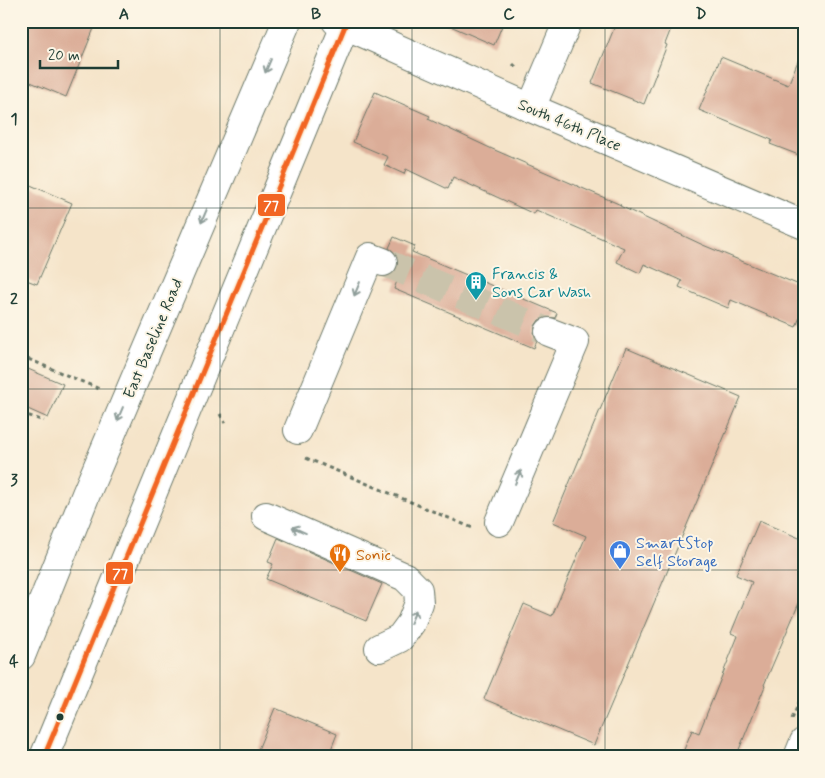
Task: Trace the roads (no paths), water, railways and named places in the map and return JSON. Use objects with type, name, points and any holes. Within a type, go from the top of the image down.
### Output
[{"type":"main road","name":"East Baseline Road","points":[[21,656],[86,494],[287,21]]},
{"type":"main road","points":[[531,108],[568,21]]},
{"type":"main road","points":[[44,757],[343,23]]},
{"type":"main road","name":"South 46th Place","points":[[343,23],[531,108],[804,225]]},
{"type":"main road","points":[[298,430],[370,257],[383,262]]},
{"type":"main road","points":[[490,527],[575,342],[549,332]]},
{"type":"main road","points":[[266,516],[404,577],[418,590],[419,603],[411,623],[400,638],[379,648]]},
{"type":"main road","points":[[798,757],[804,742]]},
{"type":"tunnel","points":[[383,262],[549,332]]},
{"type":"place","name":"Francis & Sons Car Wash","points":[[476,301]]},
{"type":"place","name":"SmartStop Self Storage","points":[[620,570]]},
{"type":"place","name":"Sonic","points":[[340,573]]}]
